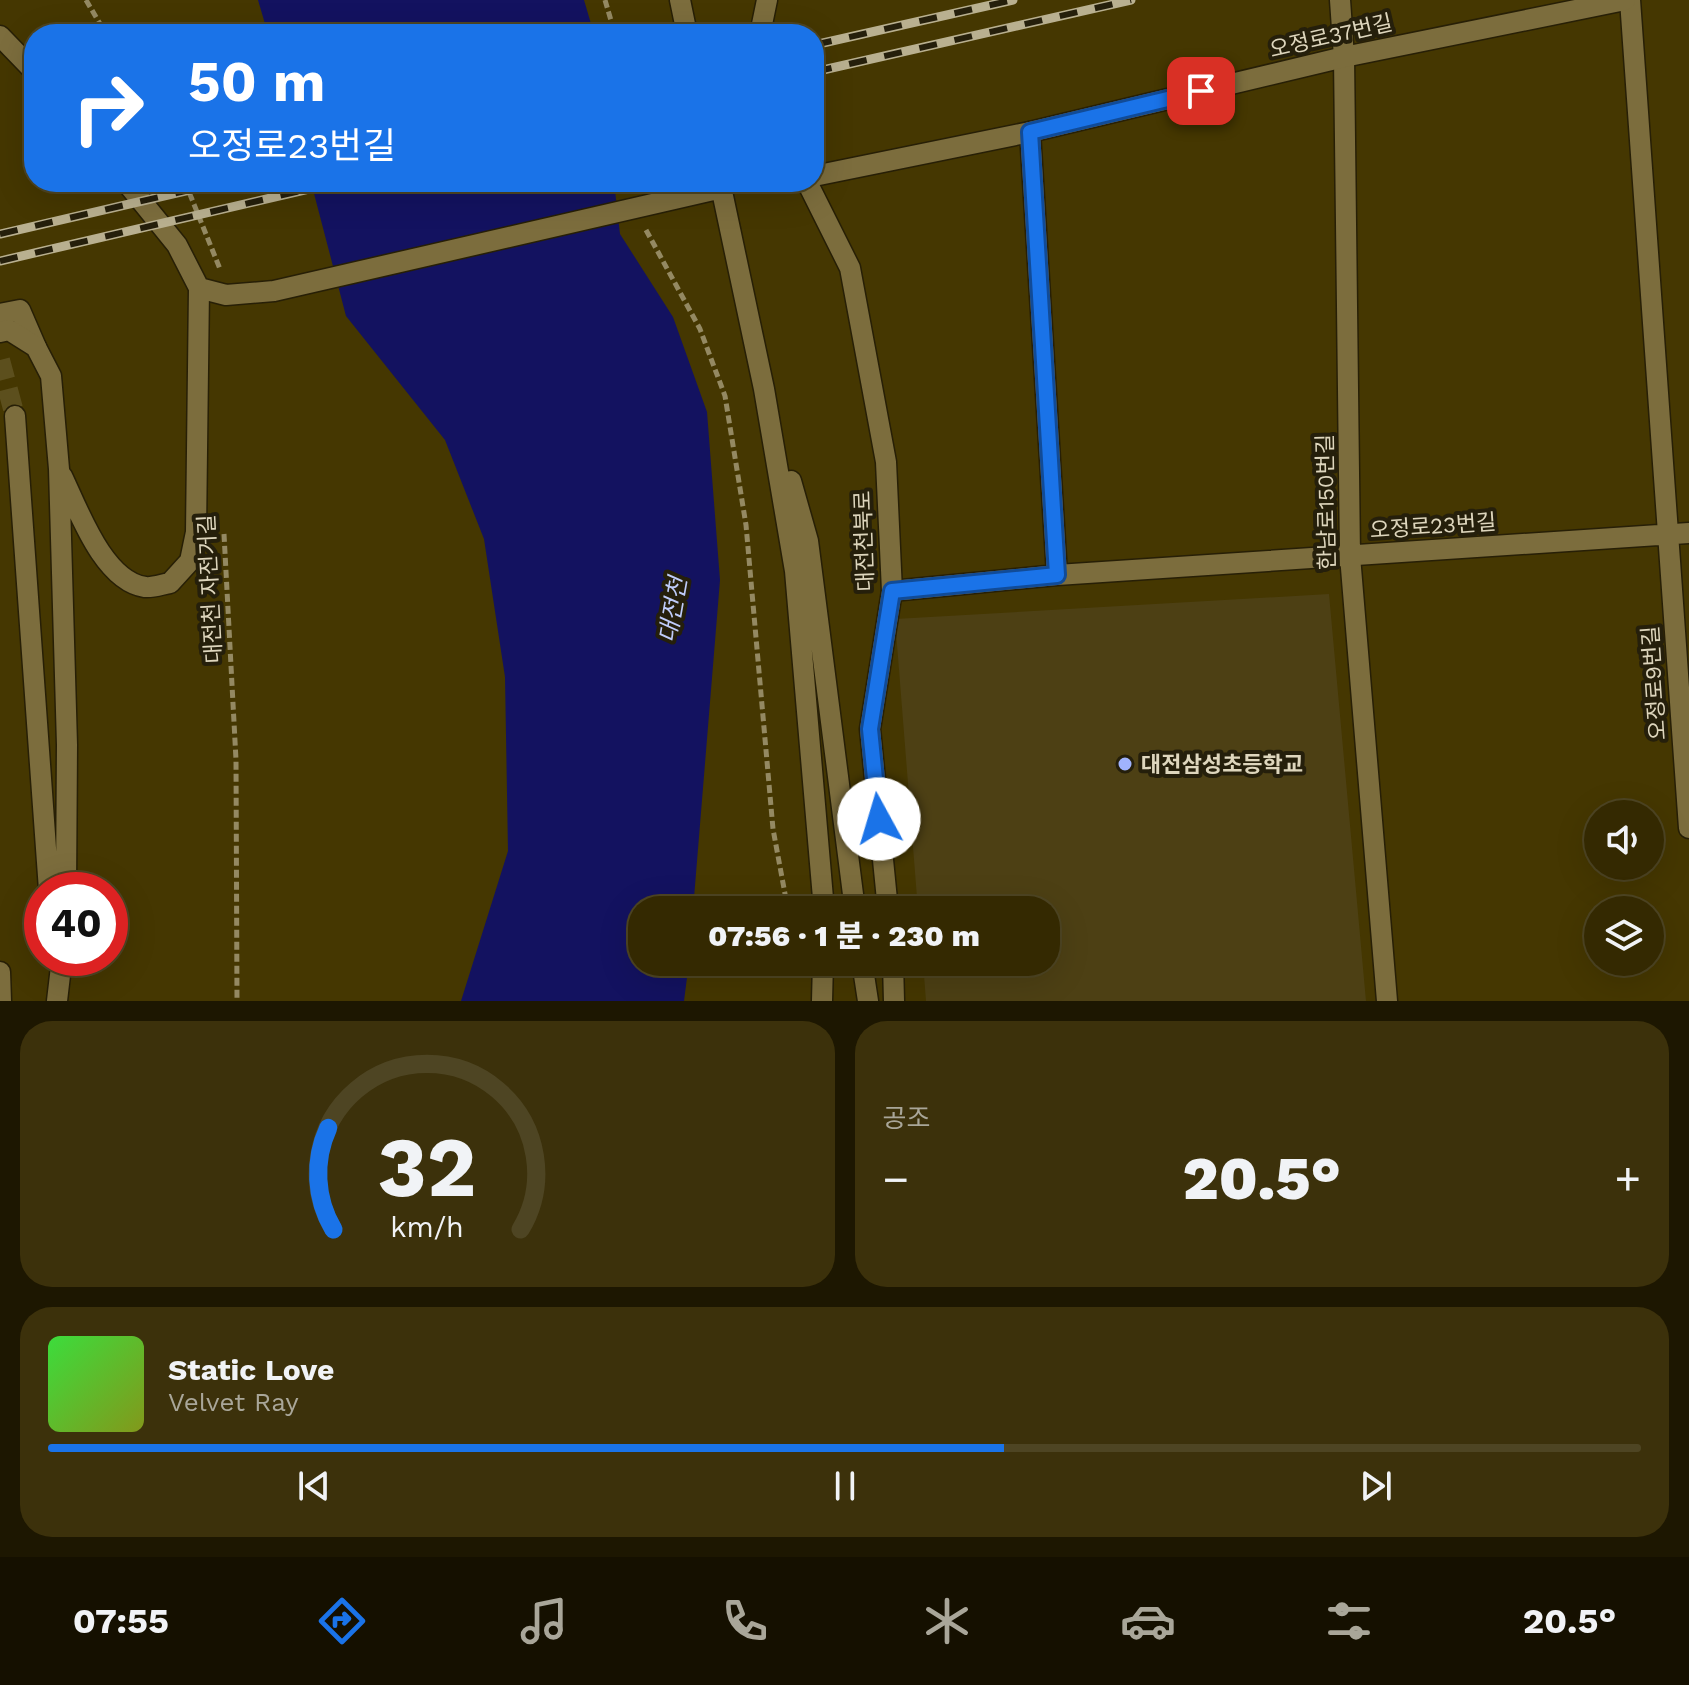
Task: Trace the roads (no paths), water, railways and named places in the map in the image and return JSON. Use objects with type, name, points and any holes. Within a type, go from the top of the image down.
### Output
[{"type":"street","points":[[680,0],[685,24]]},
{"type":"street","points":[[762,24],[767,0]]},
{"type":"street","name":"한남로150번길","points":[[1340,0],[1344,57],[1350,556],[1387,1001]]},
{"type":"street","points":[[1628,0],[1668,535]]},
{"type":"street","name":"오정로37번길","points":[[824,174],[1030,132],[1344,57],[1628,0]]},
{"type":"street","points":[[0,36],[24,61]]},
{"type":"street","points":[[1030,132],[1057,575]]},
{"type":"street","points":[[59,469],[89,534],[115,571],[144,587],[170,583],[190,561],[196,532],[199,288],[177,245],[134,192]]},
{"type":"street","points":[[199,288],[226,295],[274,291],[636,209],[696,192]]},
{"type":"street","points":[[722,192],[764,389],[795,571],[823,896]]},
{"type":"street","name":"대전천북로","points":[[812,192],[850,268],[886,462],[892,591],[870,729],[887,896]]},
{"type":"street","points":[[0,314],[20,310],[51,376],[59,469],[67,745],[66,872]]},
{"type":"street","points":[[0,332],[9,330],[36,347]]},
{"type":"street","points":[[764,389],[808,541],[853,896]]},
{"type":"street","points":[[15,416],[48,872]]},
{"type":"street","name":"오정로23번길","points":[[892,591],[1057,575],[1689,533]]},
{"type":"street","name":"오정로9번길","points":[[1668,535],[1689,828]]},
{"type":"street","points":[[0,972],[1,1001]]},
{"type":"street","points":[[55,976],[57,1000]]},
{"type":"street","points":[[57,1000],[60,976]]},
{"type":"street","points":[[822,1001],[823,976]]},
{"type":"street","points":[[864,976],[868,1001]]},
{"type":"street","points":[[893,976],[894,1001]]},
{"type":"water","points":[[258,0],[584,0],[591,24],[265,24]]},
{"type":"water","name":"대전천","points":[[314,192],[615,192],[620,234],[673,317],[707,412],[720,580],[694,896],[628,896],[628,976],[687,976],[684,1001],[461,1001],[508,851],[505,677],[484,539],[445,440],[346,316]]},
{"type":"tunnel","points":[[0,360],[15,416]]},
{"type":"railway","points":[[824,43],[1013,0]]},
{"type":"railway","points":[[824,70],[1131,0]]},
{"type":"railway","points":[[0,234],[181,192]]},
{"type":"railway","points":[[0,261],[296,192]]},
{"type":"place","name":"대전삼성초등학교","points":[[1125,764]]}]
